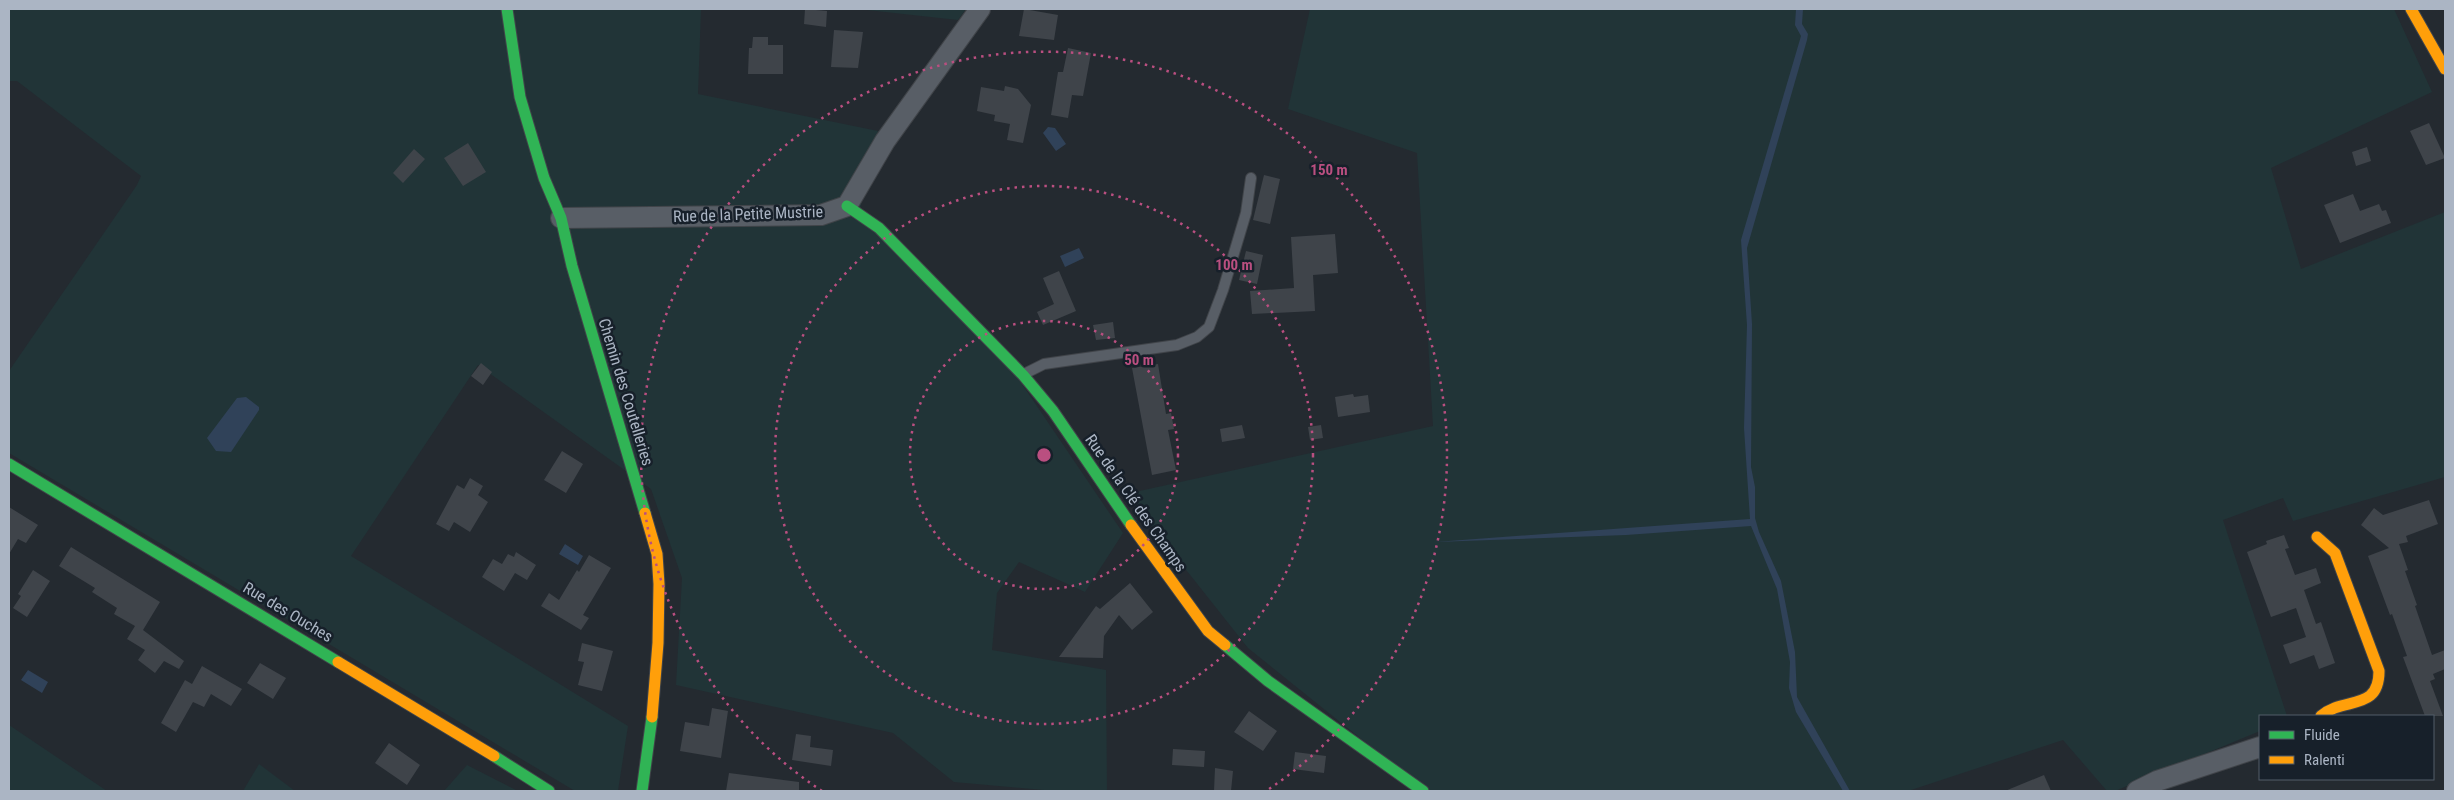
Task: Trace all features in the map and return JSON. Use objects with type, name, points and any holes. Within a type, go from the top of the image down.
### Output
[{"type":"street","name":"Chemin des Coutelleries","points":[[507,9],[514,67],[520,97],[544,178],[561,218],[575,276],[656,554],[659,580],[658,667],[652,726],[642,791]]},
{"type":"street","name":"Rue de la Petite Mustrie","points":[[561,218],[821,215],[847,206],[886,141],[980,9]]},
{"type":"street","points":[[2411,9],[2445,69]]},
{"type":"street","name":"Rue de la Clé des Champs","points":[[847,206],[879,228],[1023,375],[1053,411],[1153,557],[1208,631],[1268,681],[1423,791]]},
{"type":"street","name":"Rue des Ouches","points":[[9,464],[424,713],[549,791]]},
{"type":"street","points":[[2317,537],[2336,553],[2378,671],[2379,686],[2370,697],[2328,710],[2322,715]]},
{"type":"street","points":[[2137,791],[2157,781],[2259,747]]},
{"type":"lane","points":[[1023,375],[1044,364],[1177,345],[1197,337],[1209,327],[1223,290],[1246,214],[1251,178]]},
{"type":"green space","points":[[9,9],[701,9],[698,94],[878,131],[859,214],[1011,368],[1123,533],[1085,592],[1019,562],[997,593],[992,650],[1106,670],[1107,791],[1055,791],[954,782],[893,733],[676,685],[682,578],[651,489],[478,365],[351,556],[628,726],[618,791],[575,791],[9,453],[9,371],[137,185],[141,176],[17,81],[9,81]]},
{"type":"green space","points":[[858,9],[966,9],[958,20]]},
{"type":"green space","points":[[1310,9],[2394,9],[2432,92],[2271,168],[2301,269],[2445,212],[2445,477],[2293,521],[2283,498],[2223,520],[2287,715],[2259,715],[2259,731],[2115,791],[2107,791],[2063,740],[1908,791],[1426,791],[1248,648],[1126,494],[1433,426],[1417,153],[1288,109]]},
{"type":"green space","points":[[9,725],[107,791],[9,791]]},
{"type":"green space","points":[[259,764],[295,791],[243,791]]},
{"type":"green space","points":[[467,765],[518,791],[444,791]]},
{"type":"water","points":[[1796,9],[1803,9],[1802,24],[1808,34],[1807,40],[1747,248],[1752,324],[1751,467],[1755,487],[1755,518],[1759,532],[1781,581],[1795,652],[1797,697],[1850,791],[1843,791],[1796,712],[1789,688],[1790,662],[1777,589],[1751,526],[1626,535],[1435,542],[1750,519],[1744,428],[1747,325],[1741,240],[1801,36],[1795,25]]},
{"type":"water","points":[[1048,127],[1055,128],[1066,144],[1056,151],[1043,133]]},
{"type":"water","points":[[1079,248],[1084,258],[1065,267],[1060,256]]},
{"type":"water","points":[[246,397],[259,407],[259,410],[231,452],[216,451],[207,438],[237,398]]},
{"type":"water","points":[[565,544],[583,556],[578,565],[559,554]]},
{"type":"water","points":[[28,670],[48,682],[42,693],[21,680]]},
{"type":"building","points":[[805,9],[827,11],[826,27],[804,24]]},
{"type":"building","points":[[1024,9],[1058,15],[1054,40],[1019,36]]},
{"type":"building","points":[[834,30],[863,32],[858,68],[831,67]]},
{"type":"building","points":[[753,37],[768,37],[768,45],[783,45],[783,74],[748,74],[749,48],[752,48]]},
{"type":"building","points":[[1068,48],[1091,53],[1083,96],[1072,95],[1068,118],[1051,115],[1058,72],[1063,72]]},
{"type":"building","points":[[1005,86],[1018,89],[1031,105],[1023,143],[1007,140],[1010,124],[994,121],[995,115],[977,111],[981,87],[1004,91]]},
{"type":"building","points":[[2429,123],[2445,158],[2426,165],[2410,131]]},
{"type":"building","points":[[468,143],[486,172],[463,186],[444,158]]},
{"type":"building","points":[[2367,147],[2371,161],[2356,166],[2352,152]]},
{"type":"building","points":[[414,149],[425,159],[403,183],[393,173]]},
{"type":"building","points":[[1264,175],[1280,179],[1270,224],[1253,220]]},
{"type":"building","points":[[2353,194],[2360,211],[2379,204],[2382,211],[2386,210],[2391,223],[2340,243],[2324,205]]},
{"type":"building","points":[[1335,234],[1338,273],[1313,275],[1315,311],[1252,314],[1250,291],[1294,288],[1291,237]]},
{"type":"building","points":[[1246,251],[1263,255],[1257,284],[1239,280]]},
{"type":"building","points":[[1059,271],[1076,311],[1043,325],[1037,312],[1054,304],[1043,278]]},
{"type":"building","points":[[1113,322],[1115,338],[1096,340],[1093,325]]},
{"type":"building","points":[[481,363],[492,372],[483,385],[471,376]]},
{"type":"building","points":[[1158,364],[1166,414],[1171,413],[1174,429],[1168,430],[1176,470],[1152,475],[1132,368]]},
{"type":"building","points":[[1353,394],[1354,397],[1368,395],[1370,412],[1338,417],[1335,397]]},
{"type":"building","points":[[1242,425],[1245,438],[1222,442],[1220,429]]},
{"type":"building","points":[[1321,425],[1323,438],[1310,440],[1308,427]]},
{"type":"building","points":[[562,451],[583,464],[566,493],[544,480]]},
{"type":"building","points":[[470,478],[483,486],[478,495],[488,502],[470,532],[454,522],[449,531],[436,524],[457,485],[464,489]]},
{"type":"building","points":[[2429,500],[2438,524],[2406,536],[2408,542],[2399,544],[2408,570],[2405,571],[2417,605],[2415,606],[2432,655],[2445,650],[2445,669],[2433,674],[2435,679],[2430,681],[2443,716],[2425,715],[2403,657],[2407,656],[2368,556],[2389,548],[2361,525],[2374,508],[2383,515]]},
{"type":"building","points":[[9,507],[38,525],[26,543],[18,539],[9,554]]},
{"type":"building","points":[[2284,535],[2289,548],[2285,549],[2295,575],[2316,568],[2321,583],[2304,590],[2316,624],[2321,622],[2335,663],[2319,669],[2314,655],[2290,664],[2283,645],[2306,637],[2296,608],[2271,617],[2247,552],[2267,544],[2266,541]]},
{"type":"building","points":[[71,547],[160,602],[143,630],[184,661],[179,669],[164,661],[155,673],[138,660],[145,650],[127,639],[135,626],[114,614],[117,608],[92,592],[95,588],[59,566]]},
{"type":"building","points":[[516,552],[536,565],[527,580],[515,573],[504,591],[482,577],[493,559],[502,564],[508,554],[514,557]]},
{"type":"building","points":[[589,555],[611,568],[583,615],[589,618],[581,630],[541,606],[549,593],[559,600],[577,570],[579,572]]},
{"type":"building","points":[[33,570],[50,581],[27,617],[13,608],[21,596],[18,594]]},
{"type":"building","points":[[1130,583],[1153,612],[1132,630],[1119,615],[1104,636],[1103,658],[1059,657],[1096,606],[1100,609]]},
{"type":"building","points":[[582,643],[613,651],[602,691],[578,685],[584,662],[578,661]]},
{"type":"building","points":[[260,663],[286,678],[273,699],[247,683]]},
{"type":"building","points":[[202,666],[242,689],[231,706],[211,694],[204,707],[193,702],[176,732],[161,723],[185,680],[192,684]]},
{"type":"building","points":[[712,708],[728,711],[721,758],[680,751],[685,722],[709,726]]},
{"type":"building","points":[[1249,711],[1277,731],[1263,751],[1234,732]]},
{"type":"building","points":[[796,734],[811,736],[810,747],[833,750],[831,766],[792,760]]},
{"type":"building","points":[[389,743],[420,765],[407,785],[375,763]]},
{"type":"building","points":[[1173,749],[1205,751],[1204,767],[1172,765]]},
{"type":"building","points":[[1295,752],[1326,756],[1324,773],[1293,769]]},
{"type":"building","points":[[1215,768],[1233,771],[1231,791],[1214,791]]},
{"type":"building","points":[[729,773],[799,782],[799,791],[726,791]]},
{"type":"building","points":[[2044,775],[2051,791],[2005,791]]},
{"type":"traffic: fast","points":[[507,9],[520,97],[544,178],[561,218],[572,266],[645,513]]},
{"type":"traffic: fast","points":[[847,206],[879,228],[1023,375],[1053,411],[1131,525]]},
{"type":"traffic: fast","points":[[9,464],[338,662]]},
{"type":"traffic: fast","points":[[1225,645],[1268,681],[1423,791]]},
{"type":"traffic: fast","points":[[642,791],[652,717]]},
{"type":"traffic: fast","points":[[494,756],[549,791]]},
{"type":"traffic: slow","points":[[2411,9],[2445,69]]},
{"type":"traffic: slow","points":[[645,513],[657,554],[659,584],[658,643],[652,717]]},
{"type":"traffic: slow","points":[[1131,525],[1208,631],[1225,645]]},
{"type":"traffic: slow","points":[[2317,537],[2335,553],[2379,671],[2377,684],[2373,693],[2367,698],[2340,706],[2322,715]]},
{"type":"traffic: slow","points":[[338,662],[494,756]]}]
